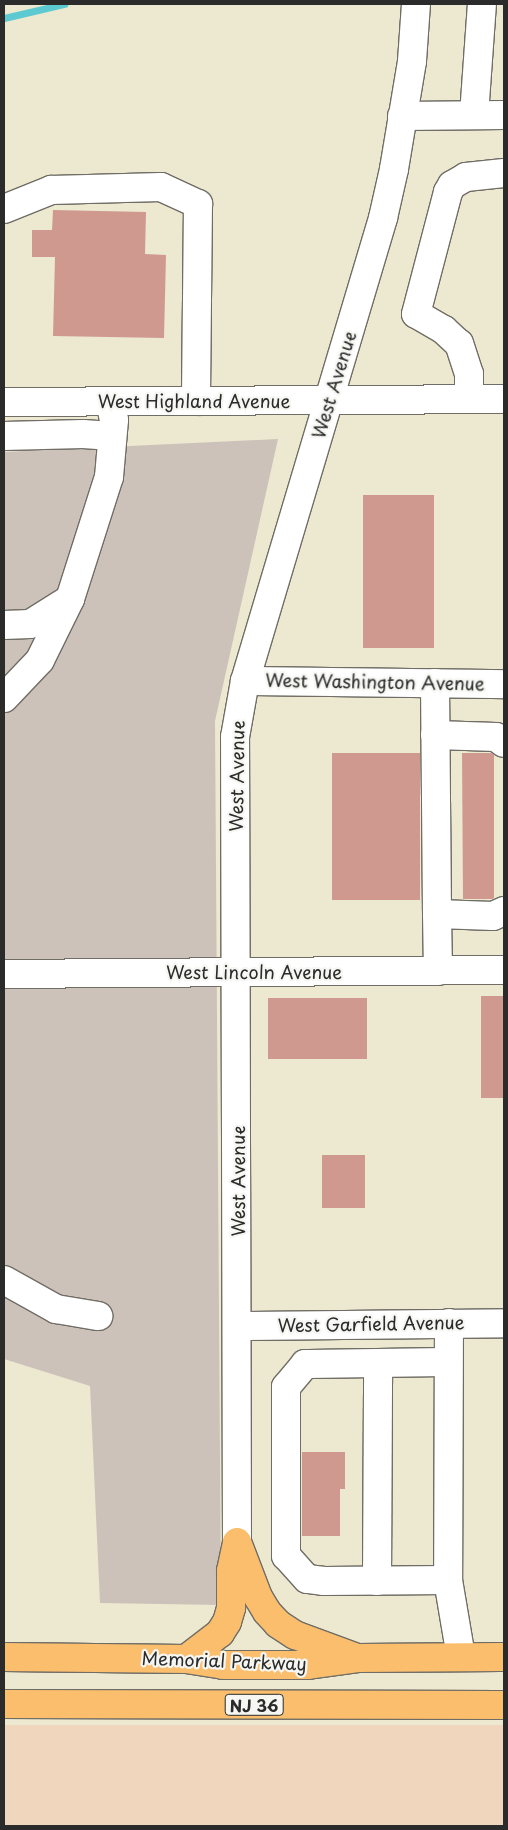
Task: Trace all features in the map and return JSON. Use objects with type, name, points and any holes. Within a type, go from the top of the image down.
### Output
[{"type":"highway","points":[[238,1542],[258,1597],[267,1612],[278,1624],[294,1635],[358,1658]]},
{"type":"highway","points":[[186,1659],[220,1633],[227,1622],[230,1608],[231,1571],[238,1542]]},
{"type":"highway","name":"Memorial Parkway","points":[[4,1657],[186,1659],[223,1665],[308,1665],[358,1658],[504,1657]]},
{"type":"highway","name":"NJ 36","points":[[4,1704],[504,1705]]},
{"type":"street","name":"West Avenue","points":[[238,1542],[235,737],[245,681],[383,218],[412,61],[416,4]]},
{"type":"street","points":[[474,115],[482,4]]},
{"type":"street","points":[[402,116],[504,114]]},
{"type":"street","points":[[469,399],[469,374],[460,344],[444,330],[416,314],[448,192],[452,185],[466,177],[504,173]]},
{"type":"street","points":[[4,209],[51,190],[162,187],[198,204],[196,401]]},
{"type":"street","name":"West Highland Avenue","points":[[4,402],[504,399]]},
{"type":"street","points":[[4,698],[40,660],[70,600],[109,477],[114,420],[110,401]]},
{"type":"street","points":[[4,436],[83,434],[112,436]]},
{"type":"street","points":[[4,625],[30,624],[70,600]]},
{"type":"street","name":"West Washington Avenue","points":[[245,681],[504,684]]},
{"type":"street","points":[[435,683],[438,971]]},
{"type":"street","points":[[435,735],[496,736],[504,743]]},
{"type":"street","points":[[437,914],[493,916],[504,911]]},
{"type":"street","name":"West Lincoln Avenue","points":[[4,974],[504,970]]},
{"type":"street","points":[[4,1280],[56,1310],[98,1316]]},
{"type":"street","name":"West Garfield Avenue","points":[[238,1326],[504,1323]]},
{"type":"street","points":[[415,1362],[416,1324]]},
{"type":"street","points":[[449,1324],[448,1580],[452,1614],[461,1657]]},
{"type":"street","points":[[448,1362],[305,1364],[286,1387],[286,1556],[307,1579],[377,1581],[448,1580]]},
{"type":"street","points":[[377,1581],[378,1363]]},
{"type":"shaded area","points":[[278,439],[215,721],[221,1605],[100,1603],[90,1386],[4,1359],[4,452]]},
{"type":"shaded area","points":[[4,1725],[504,1725],[504,1826],[4,1826]]},
{"type":"building","points":[[53,210],[146,212],[145,254],[166,255],[164,338],[53,336],[55,257],[32,257],[32,230],[52,230]]},
{"type":"building","points":[[363,495],[434,495],[434,648],[363,648]]},
{"type":"building","points":[[332,753],[420,753],[420,900],[332,900]]},
{"type":"building","points":[[462,753],[491,753],[494,755],[494,898],[492,899],[463,899]]},
{"type":"building","points":[[481,996],[504,996],[504,1098],[481,1098]]},
{"type":"building","points":[[268,998],[367,998],[367,1059],[268,1059]]},
{"type":"building","points":[[322,1155],[365,1155],[365,1208],[322,1208]]},
{"type":"building","points":[[302,1452],[345,1452],[345,1489],[340,1489],[340,1536],[302,1536]]},
{"type":"waterway","points":[[4,18],[64,4]]}]
